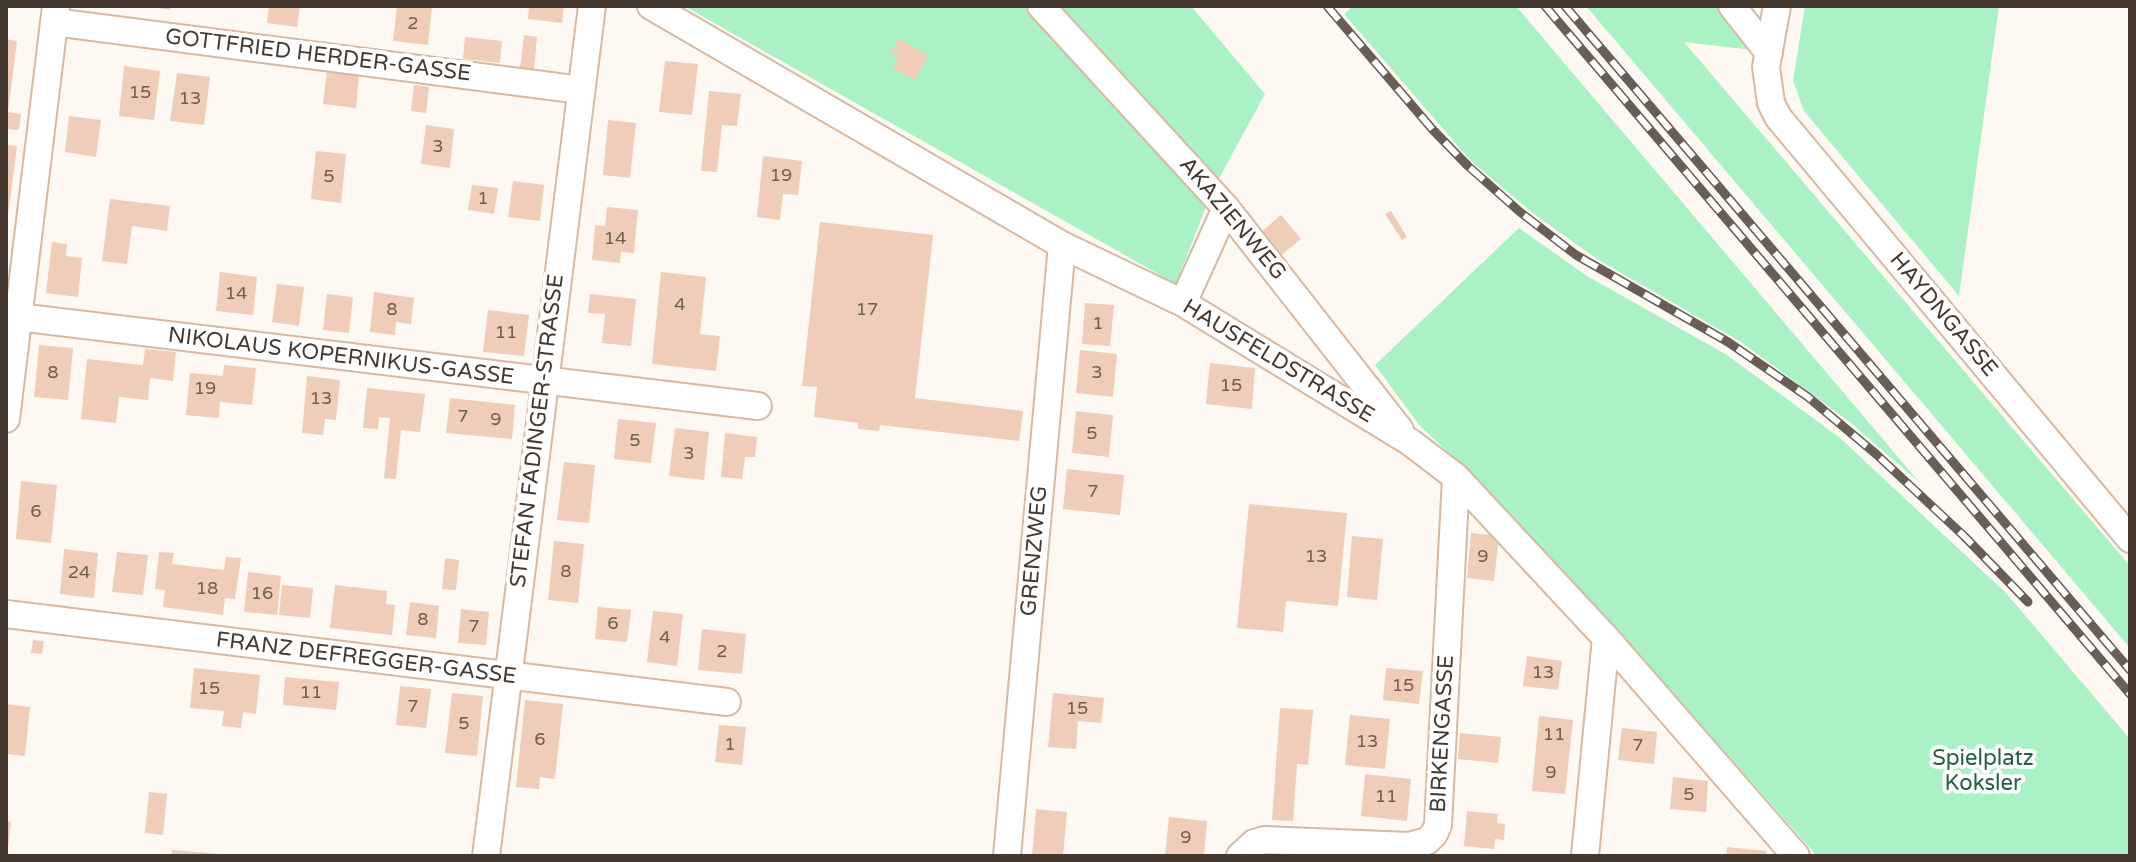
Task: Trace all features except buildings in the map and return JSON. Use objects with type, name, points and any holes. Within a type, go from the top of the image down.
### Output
[{"type":"street","name":"STEFAN FADINGER-STRASSE","points":[[486,856],[592,6]]},
{"type":"street","name":"HAUSFELDSTRASSE","points":[[651,6],[1062,245],[1183,303],[1410,442],[1456,477],[1606,638],[1796,856]]},
{"type":"street","name":"AKAZIENWEG","points":[[1041,6],[1226,208],[1410,442]]},
{"type":"street","points":[[1732,6],[1769,53]]},
{"type":"street","points":[[1769,53],[1777,6]]},
{"type":"street","name":"GOTTFRIED HERDER-GASSE","points":[[55,14],[581,90]]},
{"type":"street","points":[[6,419],[55,14]]},
{"type":"street","name":"HAYDNGASSE","points":[[1769,53],[1767,84],[1778,117],[2130,539]]},
{"type":"street","points":[[1183,303],[1226,208]]},
{"type":"street","name":"GRENZWEG","points":[[1007,856],[1062,245]]},
{"type":"street","name":"NIKOLAUS KOPERNIKUS-GASSE","points":[[18,317],[758,406]]},
{"type":"street","name":"BIRKENGASSE","points":[[1240,856],[1254,843],[1264,840],[1409,846],[1427,841],[1434,834],[1438,825],[1456,477]]},
{"type":"street","name":"FRANZ DEFREGGER-GASSE","points":[[6,614],[727,702]]},
{"type":"street","points":[[1585,856],[1606,638]]},
{"type":"green space","points":[[684,6],[1038,6],[1210,196],[1176,284]]},
{"type":"green space","points":[[1052,6],[1191,6],[1265,94],[1217,182]]},
{"type":"green space","points":[[1353,6],[1516,6],[1920,483],[1851,423],[1741,342],[1597,259],[1534,214],[1470,160],[1344,14]]},
{"type":"green space","points":[[1586,6],[1719,6],[1753,50],[1684,42],[2130,566],[2130,648]]},
{"type":"green space","points":[[1805,6],[1999,6],[1959,296],[1804,111],[1793,81]]},
{"type":"green space","name":"Spielplatz Koksler","points":[[1519,228],[1587,276],[1727,355],[1839,437],[2006,593],[2130,739],[2130,856],[1817,856],[1614,627],[1466,469],[1420,426],[1375,365]]},
{"type":"railway","points":[[1327,6],[1433,130],[1520,212],[1576,255],[1728,342],[1808,397],[1876,454],[1964,536],[2028,602]]},
{"type":"railway","points":[[1545,6],[2130,694]]},
{"type":"railway","points":[[1565,6],[2130,670]]}]
